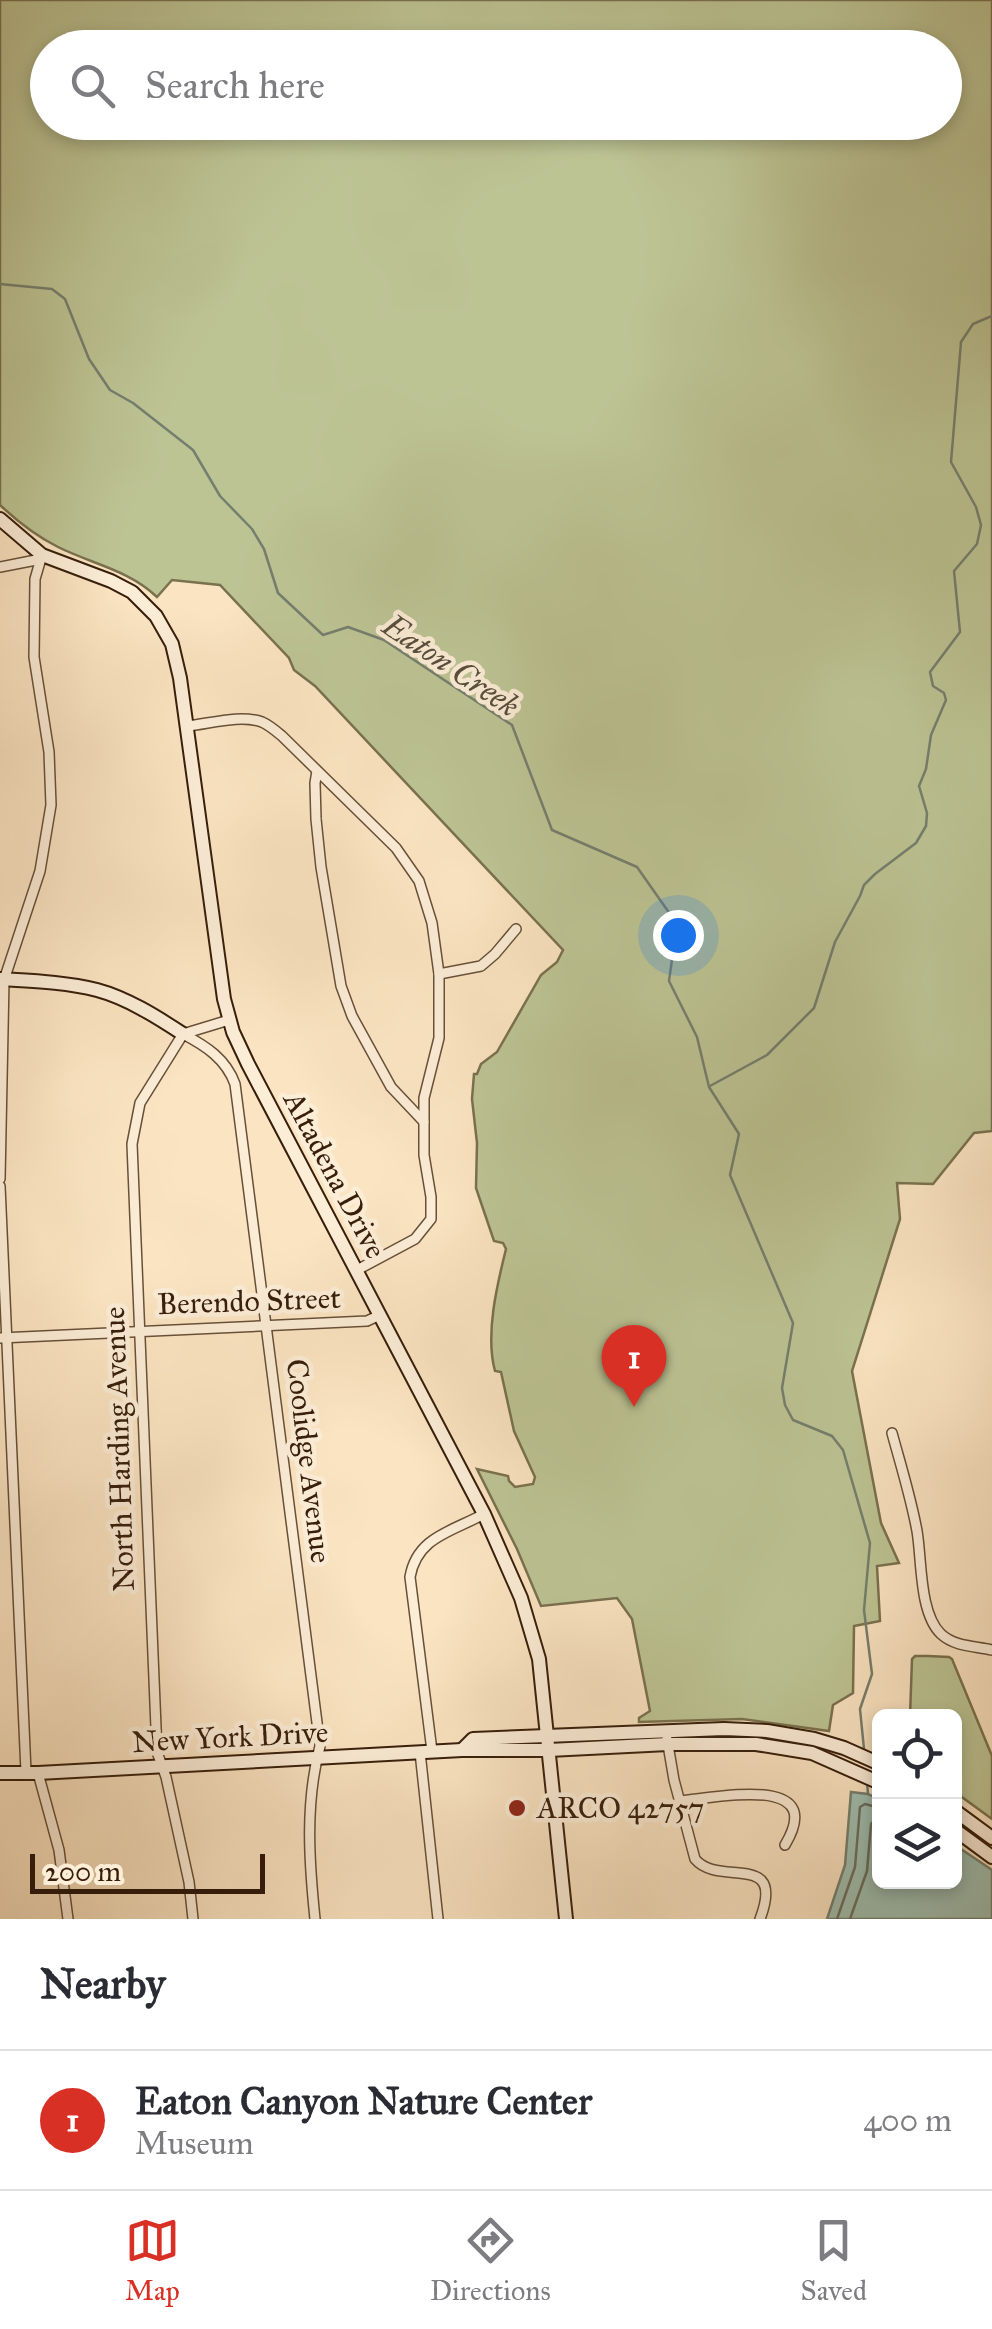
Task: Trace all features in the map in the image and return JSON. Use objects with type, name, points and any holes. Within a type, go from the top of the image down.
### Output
[{"type":"main road","name":"Altadena Drive","points":[[0,519],[42,555],[132,592],[166,630],[172,644],[229,1020],[248,1064],[484,1514],[521,1598],[540,1659],[566,1919]]},
{"type":"main road","points":[[2,979],[98,990],[132,1004],[183,1034]]},
{"type":"main road","name":"New York Drive","points":[[0,1773],[462,1750],[667,1737],[724,1729],[814,1739],[872,1760]]},
{"type":"main road","name":"New York Drive","points":[[667,1737],[812,1753],[872,1779]]},
{"type":"main road","points":[[962,1816],[992,1838]]},
{"type":"main road","points":[[962,1835],[992,1857]]},
{"type":"street","points":[[0,567],[36,560],[42,555]]},
{"type":"street","points":[[42,555],[34,579],[34,657],[50,752],[51,805],[40,871],[2,979],[0,1183],[3,1338],[32,1772],[59,1850],[68,1919]]},
{"type":"street","points":[[187,726],[240,720],[261,722],[282,736],[396,848],[419,880],[432,923],[439,974],[439,1038],[424,1098],[424,1155],[432,1197],[431,1218],[415,1239],[357,1270]]},
{"type":"street","points":[[317,772],[321,867],[340,986],[391,1087],[424,1122]]},
{"type":"street","points":[[439,974],[480,966],[516,929]]},
{"type":"street","points":[[183,1034],[229,1020]]},
{"type":"street","name":"Coolidge Avenue","points":[[183,1034],[222,1059],[235,1084],[320,1746],[308,1826],[315,1919]]},
{"type":"street","name":"North Harding Avenue","points":[[183,1034],[140,1102],[132,1144],[157,1752],[186,1866],[193,1919]]},
{"type":"street","name":"Berendo Street","points":[[3,1338],[367,1321],[380,1315]]},
{"type":"street","points":[[892,1433],[917,1532],[930,1620],[948,1640],[992,1650]]},
{"type":"street","points":[[438,1919],[410,1577],[412,1562],[426,1544],[484,1514]]},
{"type":"street","points":[[667,1737],[694,1859],[699,1865],[752,1875],[764,1885],[768,1895],[760,1919]]},
{"type":"street","points":[[680,1801],[753,1795],[779,1797],[792,1804],[796,1812],[793,1832],[784,1845]]},
{"type":"green space","points":[[0,0],[992,0],[992,1131],[974,1133],[933,1184],[897,1183],[900,1219],[852,1371],[881,1523],[899,1563],[877,1566],[880,1621],[854,1626],[853,1693],[833,1705],[829,1731],[742,1719],[639,1722],[650,1711],[632,1619],[617,1598],[541,1606],[477,1469],[508,1476],[515,1487],[533,1484],[535,1477],[514,1431],[501,1372],[495,1371],[492,1357],[493,1310],[506,1249],[503,1243],[494,1241],[476,1188],[474,1074],[497,1052],[541,975],[557,962],[563,950],[315,686],[294,670],[289,658],[220,585],[172,580],[157,597],[122,574],[50,543],[0,505]]},
{"type":"green space","points":[[915,1656],[952,1659],[992,1756],[992,1819],[962,1797],[962,1709],[910,1709]]},
{"type":"water","points":[[851,1792],[868,1794],[872,1796],[872,1889],[962,1889],[962,1850],[992,1870],[992,1919],[827,1919],[845,1865]]},
{"type":"waterway","name":"Eaton Creek","points":[[0,284],[52,289],[65,299],[89,359],[110,390],[193,450],[220,496],[252,529],[264,549],[278,593],[323,635],[348,627],[384,640],[512,725],[552,830],[637,867],[677,924],[669,981],[697,1037],[709,1087],[739,1134],[730,1175],[793,1323],[782,1388],[785,1405],[793,1420],[832,1436],[843,1450],[870,1543],[864,1610],[872,1674],[860,1709],[864,1749]]},
{"type":"waterway","points":[[710,1086],[767,1055],[814,1008],[835,942],[864,885],[916,843],[926,826],[927,813],[919,786],[931,735],[946,700],[944,693],[933,686],[930,672],[960,632],[954,571],[977,544],[981,525],[976,507],[951,462],[961,342],[973,324],[992,316]]},
{"type":"waterway","name":"Eaton Creek","points":[[867,1782],[868,1794]]},
{"type":"place","name":"Eaton Canyon Nature Center","points":[[634,1407]]},
{"type":"place","name":"ARCO 42757","points":[[517,1808]]}]
